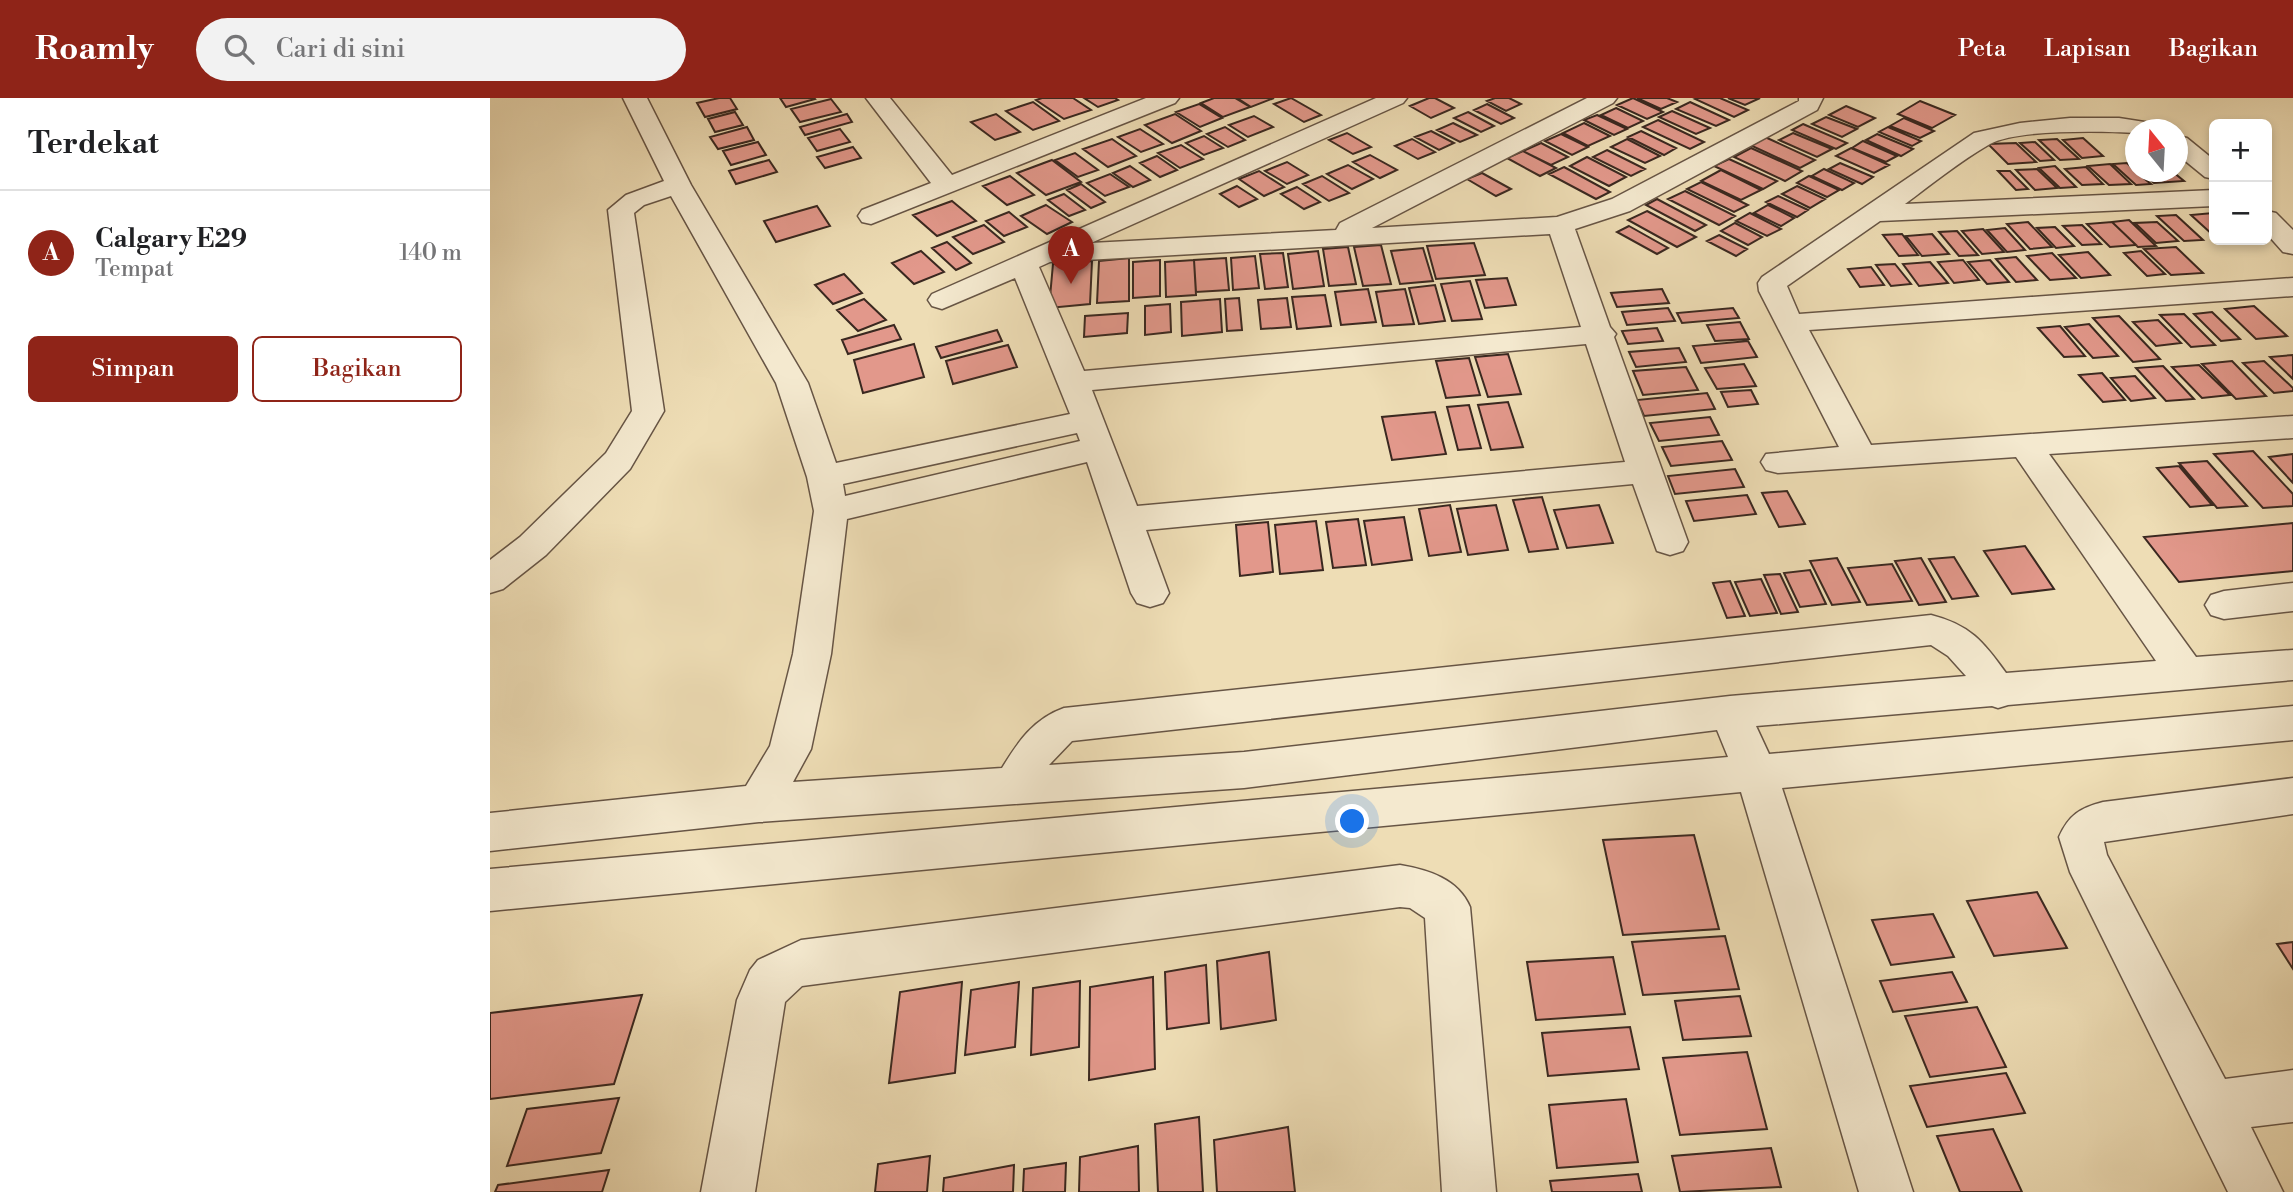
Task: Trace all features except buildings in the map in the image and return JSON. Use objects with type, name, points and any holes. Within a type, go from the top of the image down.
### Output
[{"type":"street","points":[[635,98],[678,185],[792,383],[824,477],[831,511],[812,654],[790,749],[759,803]]},
{"type":"street","points":[[912,98],[882,103],[947,186]]},
{"type":"street","points":[[871,216],[1167,98]]},
{"type":"street","points":[[942,300],[1037,260],[1395,98]]},
{"type":"street","points":[[1336,236],[1605,98]]},
{"type":"street","points":[[1037,260],[1336,236],[1560,225],[1621,205],[1809,105],[1811,98]]},
{"type":"street","points":[[1861,457],[1773,291],[1772,283],[1983,138],[1996,133],[2125,124]]},
{"type":"street","points":[[2188,151],[2209,168]]},
{"type":"street","points":[[490,579],[533,546],[618,461],[648,411],[621,210],[635,200],[678,185]]},
{"type":"street","points":[[1872,213],[2209,198]]},
{"type":"street","points":[[2272,224],[2293,246]]},
{"type":"street","points":[[1560,225],[1601,334],[1670,542]]},
{"type":"street","points":[[1037,260],[1073,382],[1150,593]]},
{"type":"street","points":[[1790,323],[2293,287]]},
{"type":"street","points":[[1073,382],[1601,334]]},
{"type":"street","points":[[1778,462],[2293,428]]},
{"type":"street","points":[[824,477],[1094,434]]},
{"type":"street","points":[[831,511],[1094,434]]},
{"type":"street","points":[[2026,447],[2187,675]]},
{"type":"street","points":[[1124,520],[1647,471]]},
{"type":"street","points":[[2224,605],[2287,606]]},
{"type":"street","points":[[1013,788],[1039,746],[1063,724],[1931,630],[1944,632],[1960,640],[1998,692]]},
{"type":"street","points":[[490,832],[759,803],[1013,788],[1244,770],[1730,712],[1998,692],[2293,665]]},
{"type":"street","points":[[1730,712],[1756,773],[1886,1192]]},
{"type":"street","points":[[490,890],[2293,723]]},
{"type":"street","points":[[2256,1192],[2086,858],[2081,837],[2092,824],[2104,821],[2293,796]]},
{"type":"street","points":[[728,1192],[761,1000],[772,977],[787,967],[801,963],[1400,887],[1419,889],[1447,907],[1469,1192]]},
{"type":"street","points":[[2212,1106],[2293,1096]]},
{"type":"place","name":"Calgary E29","points":[[1071,284]]}]
